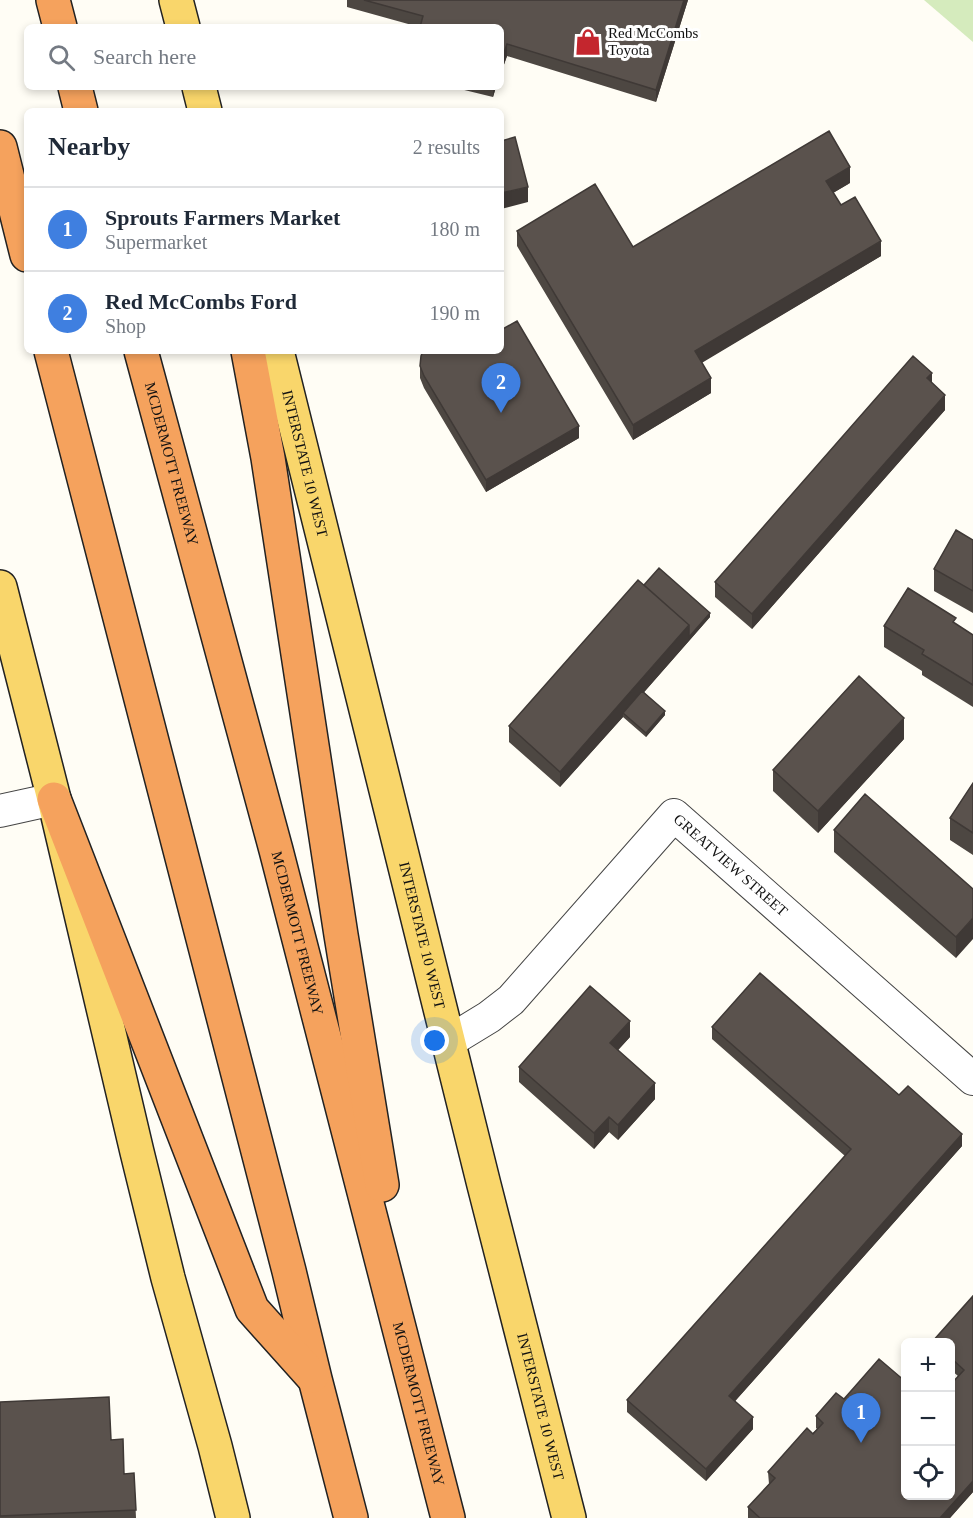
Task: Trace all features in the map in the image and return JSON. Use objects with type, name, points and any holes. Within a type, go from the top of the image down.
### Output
[{"type":"highway","points":[[53,0],[59,24]]},
{"type":"highway","points":[[76,90],[80,108]]},
{"type":"highway","points":[[0,147],[24,243]]},
{"type":"highway","points":[[52,354],[281,1237],[351,1518]]},
{"type":"highway","name":"MCDERMOTT FREEWAY","points":[[142,354],[276,850],[448,1518]]},
{"type":"highway","points":[[249,354],[268,458],[337,912],[418,1403]]},
{"type":"highway","points":[[54,798],[252,1309],[315,1379]]},
{"type":"main road","points":[[176,0],[182,24]]},
{"type":"main road","points":[[200,90],[204,108]]},
{"type":"main road","name":"INTERSTATE 10 WEST","points":[[278,354],[448,1042],[569,1518]]},
{"type":"main road","points":[[0,587],[54,798],[168,1278],[233,1518]]},
{"type":"street","points":[[0,811],[54,798]]},
{"type":"street","name":"GREATVIEW STREET","points":[[448,1042],[489,1017],[511,1000],[674,815],[973,1079]]},
{"type":"green space","points":[[924,0],[973,0],[973,42]]},
{"type":"building","name":"Red McCombs Toyota","points":[[364,0],[684,0],[656,90],[507,44],[504,52],[504,24],[421,24],[423,16]]},
{"type":"building","points":[[829,131],[850,167],[826,181],[841,205],[855,197],[881,241],[695,351],[711,378],[633,425],[517,231],[595,184],[633,247]]},
{"type":"building","points":[[515,137],[528,187],[504,192],[504,140]]},
{"type":"building","points":[[517,321],[579,426],[486,480],[424,376],[420,366],[421,356],[422,354],[504,354],[504,328]]},
{"type":"building","points":[[913,356],[932,373],[927,378],[945,395],[752,614],[715,582]]},
{"type":"building","points":[[956,530],[973,540],[973,591],[934,569]]},
{"type":"building","points":[[659,568],[710,613],[689,637],[689,625],[644,585]]},
{"type":"building","points":[[638,580],[689,625],[560,772],[509,726]]},
{"type":"building","points":[[908,588],[956,618],[953,622],[973,635],[973,685],[922,654],[924,650],[884,626]]},
{"type":"building","points":[[859,676],[904,718],[818,811],[773,770]]},
{"type":"building","points":[[642,691],[665,711],[646,733],[623,713]]},
{"type":"building","points":[[973,783],[973,833],[950,818]]},
{"type":"building","points":[[865,794],[973,889],[973,918],[956,937],[834,830]]},
{"type":"building","points":[[760,973],[899,1095],[908,1086],[962,1134],[729,1396],[753,1417],[706,1469],[627,1400],[851,1149],[712,1027]]},
{"type":"building","points":[[590,986],[630,1021],[610,1043],[655,1083],[618,1125],[609,1117],[594,1133],[519,1067]]},
{"type":"building","points":[[973,1296],[973,1481],[940,1518],[760,1518],[748,1507],[775,1478],[768,1472],[807,1428],[813,1434],[823,1423],[816,1416],[836,1393],[844,1399],[879,1359],[901,1378],[901,1500],[955,1500],[955,1380],[964,1370],[955,1362],[955,1338],[936,1338]]},
{"type":"building","points":[[109,1397],[111,1440],[123,1439],[124,1474],[134,1473],[136,1510],[0,1516],[0,1402]]},
{"type":"place","name":"Red McCombs Toyota","points":[[588,42]]},
{"type":"place","name":"Red McCombs Ford","points":[[501,413]]},
{"type":"place","name":"Sprouts Farmers Market","points":[[861,1443]]}]
